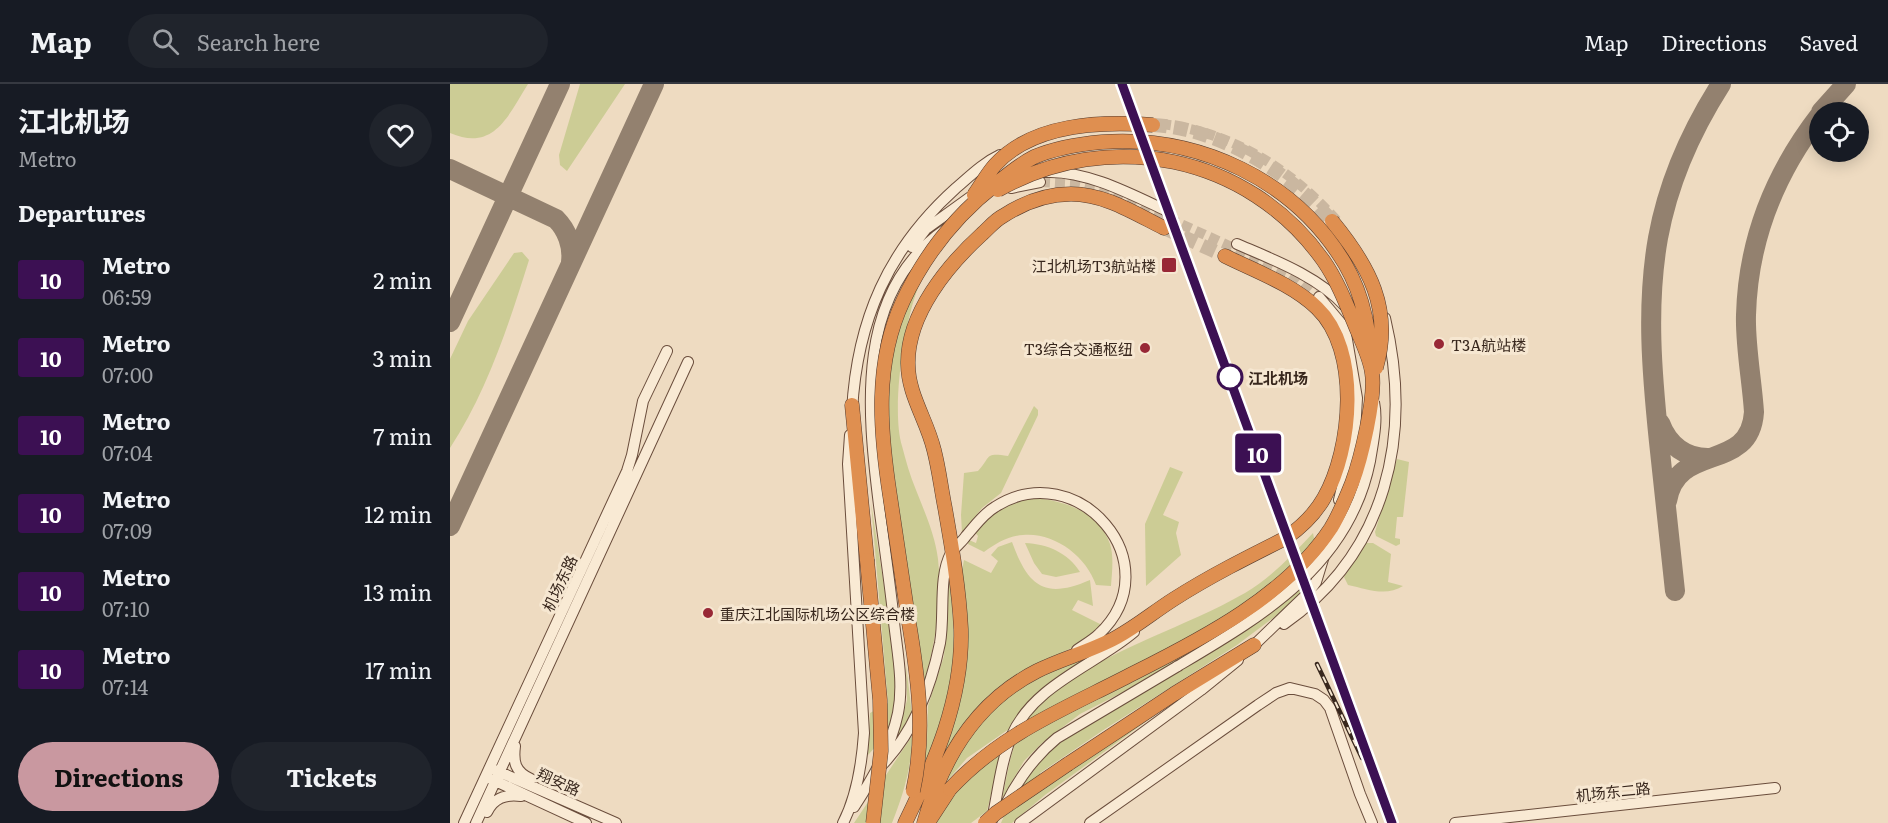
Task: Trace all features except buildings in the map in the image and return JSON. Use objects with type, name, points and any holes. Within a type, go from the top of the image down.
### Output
[{"type":"highway","points":[[965,211],[996,164],[1026,142],[1053,132],[1081,126],[1146,124]]},
{"type":"highway","points":[[905,823],[918,770],[921,732],[919,685],[887,479],[881,422],[883,382],[889,338],[896,318],[915,277],[949,226],[965,211],[1014,181],[1083,159],[1135,156],[1170,159],[1214,173],[1268,204],[1298,230],[1317,252],[1342,293],[1372,380]]},
{"type":"highway","points":[[905,823],[926,781],[951,713],[959,669],[961,630],[952,551],[934,448],[914,400],[909,381],[909,349],[926,301],[956,259],[1002,216],[1025,204],[1048,196],[1070,194],[1101,198],[1164,228]]},
{"type":"highway","points":[[926,823],[950,789],[966,772],[1005,740],[1135,673],[1230,620],[1291,574],[1331,527],[1342,506],[1361,456],[1372,380],[1381,345],[1382,317],[1377,293],[1369,272],[1332,221]]},
{"type":"highway","points":[[926,823],[929,804],[946,764],[974,720],[992,701],[1036,672],[1067,657],[1117,642],[1175,598],[1286,538],[1296,531],[1323,500],[1335,473],[1343,442],[1347,396],[1343,357],[1336,337],[1328,321],[1317,308],[1294,291],[1225,256]]},
{"type":"highway","points":[[853,399],[880,700],[881,751],[873,823]]},
{"type":"highway","points":[[986,823],[996,813],[1068,764],[1174,694],[1254,645]]},
{"type":"main road","points":[[844,821],[862,758],[864,733],[848,464],[853,399],[862,333],[892,264],[911,236],[942,201],[982,166],[1019,147],[1081,129],[1120,122],[1146,124]]},
{"type":"main road","points":[[853,399],[880,307],[897,271],[926,229],[977,191],[999,179],[1021,173],[1052,171],[1113,186],[1165,210]]},
{"type":"main road","points":[[926,229],[986,197],[1040,182]]},
{"type":"main road","points":[[877,770],[898,713],[900,691],[870,421],[874,352],[886,306],[904,270],[929,240],[949,226]]},
{"type":"main road","points":[[1237,244],[1290,268],[1338,298],[1355,317],[1393,374]]},
{"type":"main road","points":[[1254,645],[1288,621],[1323,592],[1341,573],[1361,543],[1388,475],[1396,412],[1388,329],[1378,290],[1357,248]]},
{"type":"main road","points":[[1020,823],[1230,667],[1308,593],[1316,582],[1349,464],[1355,433],[1357,398],[1345,328],[1319,297]]},
{"type":"main road","name":"机场东路","points":[[476,823],[492,774],[627,471],[643,401],[667,351]]},
{"type":"main road","name":"机场东路","points":[[464,823],[519,730],[688,362]]},
{"type":"main road","points":[[998,823],[1020,776],[1046,747],[1077,725],[1241,628],[1277,603],[1305,579],[1327,553],[1344,528],[1358,501],[1368,471],[1376,418],[1372,380]]},
{"type":"main road","points":[[1296,531],[1320,515],[1328,503],[1336,488],[1355,433]]},
{"type":"main road","points":[[844,821],[877,770],[893,753],[912,725],[928,689],[940,640],[945,575],[952,551],[977,522],[993,508],[1008,499],[1043,493],[1072,500],[1087,507],[1102,519],[1116,537],[1121,548],[1125,578],[1118,608],[1117,642],[1047,692],[1018,723],[1005,756],[992,823]]},
{"type":"main road","points":[[1067,657],[1099,634],[1118,608]]},
{"type":"main road","points":[[1090,823],[1258,705],[1276,693],[1290,688],[1315,694],[1330,708],[1372,823]]},
{"type":"main road","points":[[519,730],[514,754],[517,770],[524,776],[553,790],[566,801]]},
{"type":"main road","name":"翔安路","points":[[492,774],[533,799],[586,823]]},
{"type":"main road","name":"翔安路","points":[[492,774],[566,801],[616,823]]},
{"type":"main road","name":"机场东二路","points":[[1455,823],[1775,788]]},
{"type":"main road","points":[[481,823],[491,805],[499,798],[513,795],[533,799]]},
{"type":"main road","points":[[1030,823],[1035,811]]},
{"type":"green space","points":[[450,84],[528,84],[514,108],[498,128],[478,138],[465,138],[450,133]]},
{"type":"green space","points":[[580,84],[625,84],[567,171],[560,165],[559,155]]},
{"type":"green space","points":[[522,252],[529,260],[505,333],[475,404],[450,448],[450,359],[468,321],[514,253]]},
{"type":"green space","points":[[930,263],[919,285],[908,322],[901,367],[898,411],[904,452],[932,533],[938,559],[938,608],[924,686],[898,516],[887,422],[889,368],[900,319]]},
{"type":"green space","points":[[1034,406],[1038,410],[1038,415],[1001,493],[982,508],[962,533],[964,473],[978,471],[991,455],[1008,456]]},
{"type":"green space","points":[[1397,459],[1409,462],[1403,517],[1397,517],[1395,538],[1400,539],[1400,544],[1396,546],[1376,536],[1375,532]]},
{"type":"green space","points":[[1170,467],[1183,472],[1163,515],[1179,522],[1176,533],[1181,555],[1146,586],[1145,524]]},
{"type":"green space","points":[[1035,498],[1069,505],[1080,510],[1098,524],[1110,544],[1111,586],[1096,585],[1091,574],[1077,556],[1046,537],[1023,535],[1012,537],[984,552],[968,544],[969,540],[976,543],[978,536],[974,531],[995,514],[1016,502]]},
{"type":"green space","points":[[871,503],[888,611],[896,682],[894,713],[888,733],[868,755],[870,713],[888,703]]},
{"type":"green space","points":[[1313,533],[1317,554],[1315,579],[1281,612],[1237,645],[1040,773],[1043,787],[1181,696],[1045,795],[1012,823],[1001,823],[1015,790],[1048,748],[1199,657],[1197,648],[1127,690],[1080,714],[1042,743],[1024,761],[1002,799],[1017,739],[1029,716],[1040,704],[1058,689],[1103,661],[1198,617],[1255,587],[1273,573]]},
{"type":"green space","points":[[1012,542],[1024,569],[1040,585],[1061,589],[1090,580],[1093,606],[1078,600],[1072,610],[1102,625],[1081,643],[1022,671],[992,693],[968,718],[930,779],[953,718],[961,576],[964,560],[991,573],[998,561],[991,555],[998,547]]},
{"type":"green space","points":[[1025,543],[1042,545],[1057,551],[1070,560],[1080,572],[1056,577],[1042,574]]},
{"type":"green space","points":[[1366,543],[1373,543],[1391,554],[1388,582],[1403,586],[1383,592],[1348,585],[1344,577]]},
{"type":"green space","points":[[949,573],[953,627],[952,679],[943,722],[923,771],[928,706],[944,656]]},
{"type":"green space","points":[[1096,652],[1054,679],[1039,692],[1023,707],[1009,729],[967,758],[940,789],[959,746],[1016,687]]},
{"type":"green space","points":[[906,665],[912,714],[893,746],[907,700]]},
{"type":"green space","points":[[912,736],[906,781],[892,823],[854,823]]},
{"type":"green space","points":[[1002,750],[987,811],[971,823],[934,823],[966,780]]},
{"type":"taxiway","points":[[450,322],[560,84]]},
{"type":"taxiway","points":[[450,526],[654,84]]},
{"type":"taxiway","points":[[1675,591],[1652,366],[1651,314],[1654,264],[1662,218],[1674,177],[1700,120],[1721,84]]},
{"type":"taxiway","points":[[1830,102],[1846,84]]},
{"type":"taxiway","points":[[1667,501],[1673,482],[1684,470],[1727,452],[1740,444],[1750,431],[1754,412],[1746,315],[1752,261],[1758,234],[1777,184],[1809,130]]},
{"type":"taxiway","points":[[450,169],[556,219],[568,239],[571,262]]},
{"type":"taxiway","points":[[1660,423],[1668,438],[1679,449],[1693,456],[1710,458]]},
{"type":"tunnel","points":[[1146,123],[1202,132],[1253,153],[1299,184],[1339,223]]},
{"type":"tunnel","points":[[1153,125],[1203,134],[1251,156],[1295,186],[1332,221]]},
{"type":"tunnel","points":[[1040,182],[1076,184],[1108,191],[1289,273],[1319,297]]},
{"type":"tunnel","points":[[1164,228],[1225,256]]},
{"type":"railway","points":[[1333,658],[1392,823]]},
{"type":"railway","points":[[1317,664],[1362,758]]},
{"type":"metro line","name":"10","points":[[1122,84],[1375,771],[1392,823]]},
{"type":"place","name":"江北机场T3航站楼","points":[[1169,265]]},
{"type":"place","name":"T3A航站楼","points":[[1439,344]]},
{"type":"place","name":"T3综合交通枢纽","points":[[1145,348]]},
{"type":"place","name":"江北机场","points":[[1230,377]]},
{"type":"place","name":"重庆江北国际机场公区综合楼","points":[[708,613]]}]
